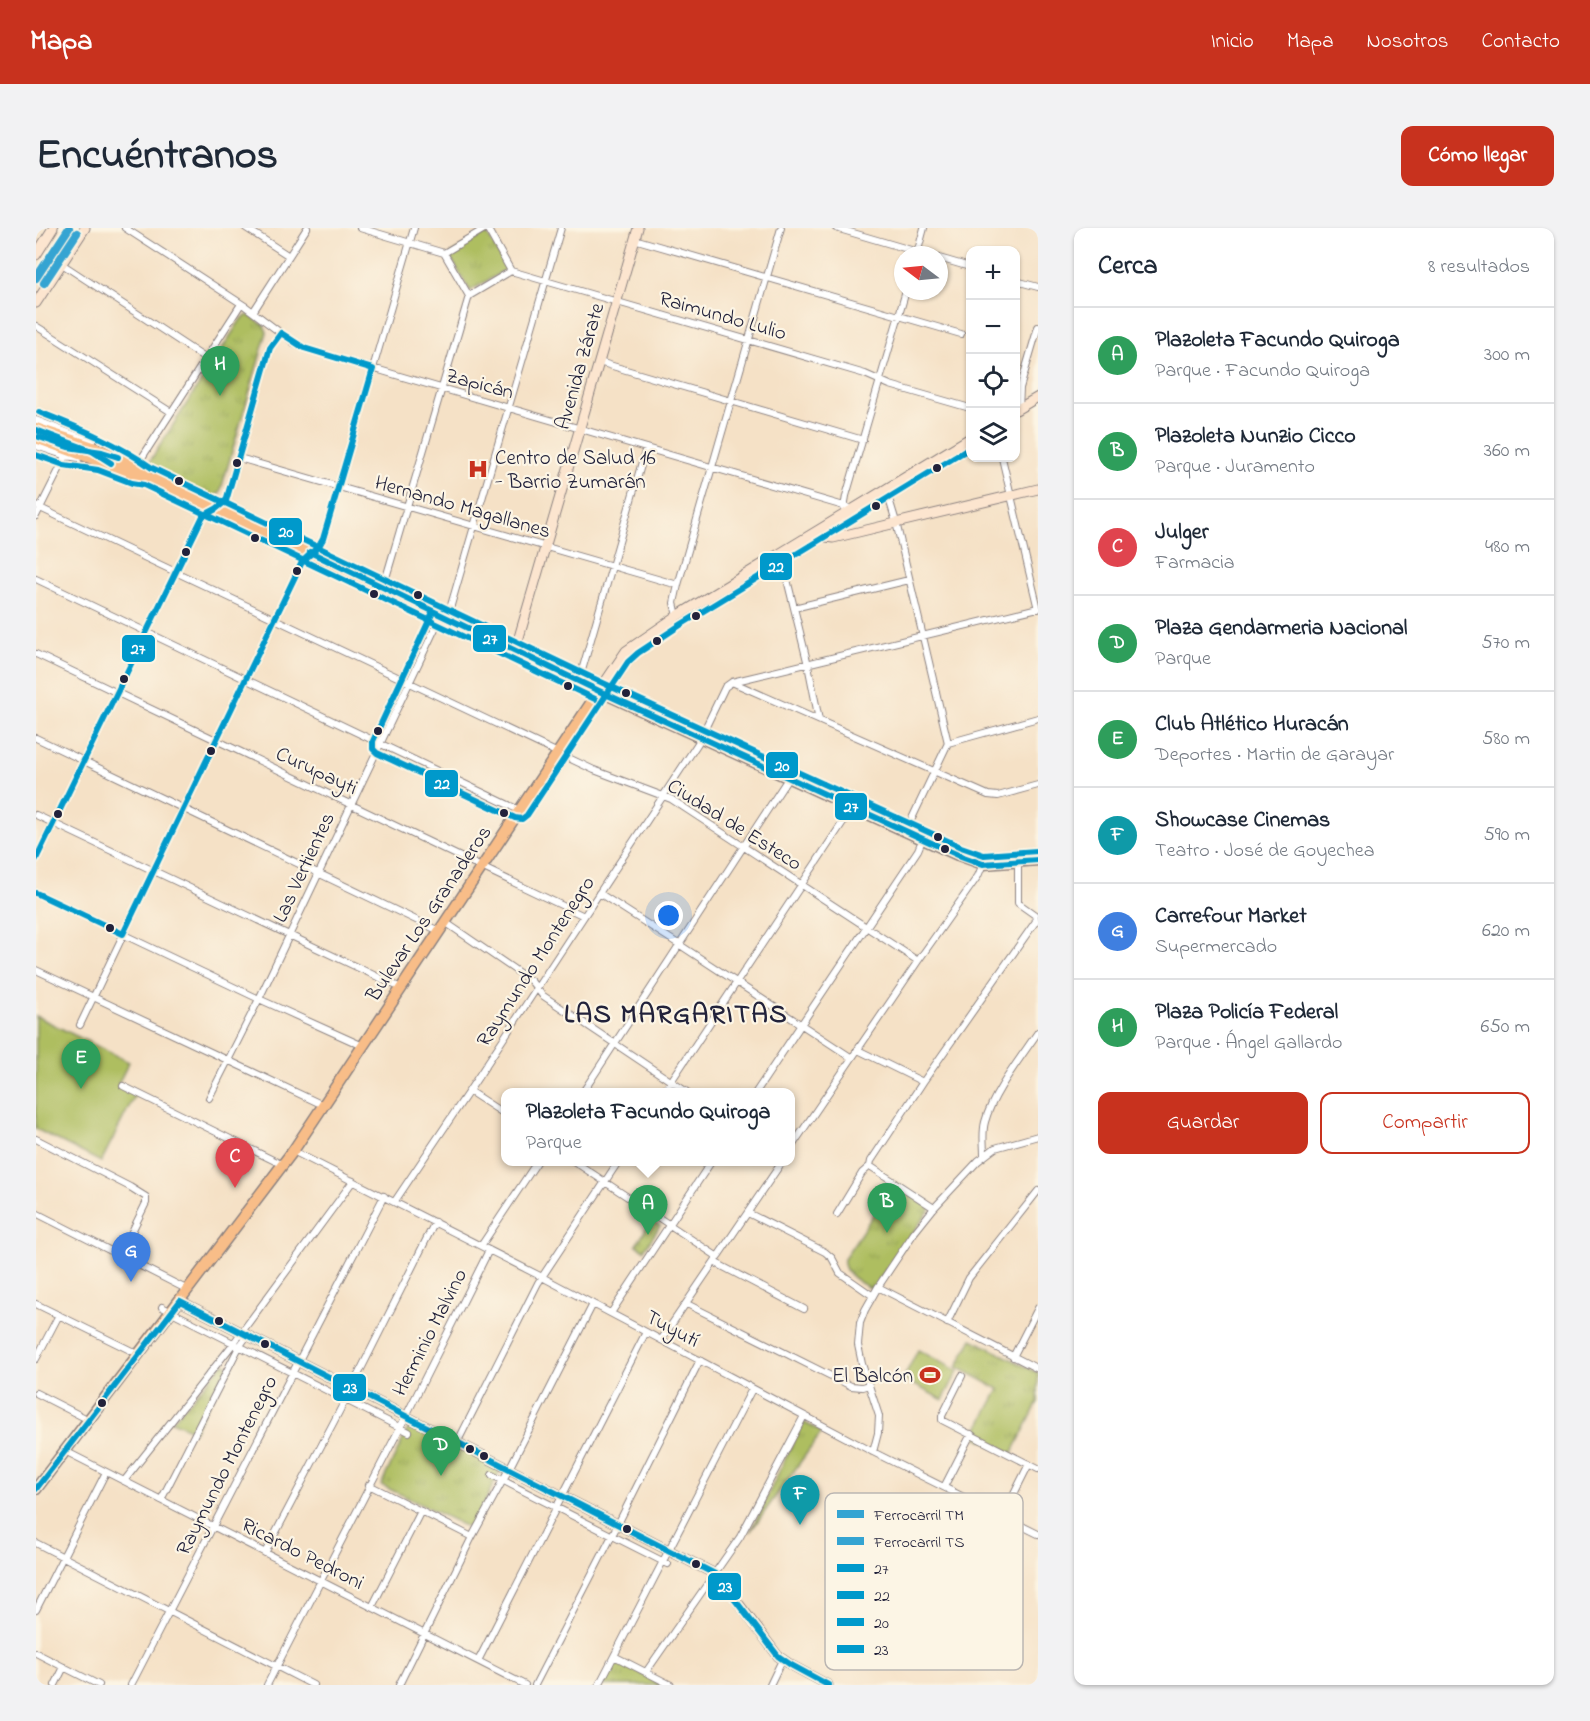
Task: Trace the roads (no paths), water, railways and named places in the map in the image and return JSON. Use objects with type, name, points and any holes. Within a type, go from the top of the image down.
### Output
[{"type":"main road","points":[[36,255],[53,228]]},
{"type":"main road","points":[[36,303],[85,228]]},
{"type":"main road","name":"Avenida Zárate","points":[[515,651],[638,228]]},
{"type":"main road","points":[[1019,408],[1038,397]]},
{"type":"main road","points":[[36,428],[116,455],[147,476],[444,618],[964,858],[982,864],[1038,860]]},
{"type":"main road","points":[[36,438],[134,474],[147,476]]},
{"type":"main road","name":"Bulevar Los Granaderos","points":[[37,1487],[138,1354],[167,1310],[180,1301],[293,1151],[626,651],[677,616],[818,531],[844,510],[854,509],[966,440]]},
{"type":"main road","points":[[818,531],[826,537],[833,538],[1038,489]]},
{"type":"main road","points":[[180,1301],[715,1574],[782,1660],[828,1685]]},
{"type":"street","name":"Zapicán","points":[[125,228],[304,348],[712,467],[844,510]]},
{"type":"street","points":[[246,228],[289,256]]},
{"type":"street","points":[[253,312],[307,228]]},
{"type":"street","points":[[360,228],[444,253],[469,296]]},
{"type":"street","points":[[80,1025],[302,562],[323,539],[414,228]]},
{"type":"street","points":[[383,588],[469,296],[511,271],[487,228],[444,253]]},
{"type":"street","name":"Las Vertientes","points":[[209,1098],[444,618],[474,527],[561,228]]},
{"type":"street","points":[[677,616],[674,603],[678,585],[781,228]]},
{"type":"street","points":[[836,228],[894,246]]},
{"type":"street","points":[[919,246],[924,228]]},
{"type":"street","points":[[634,239],[960,334]]},
{"type":"street","points":[[948,261],[966,266]]},
{"type":"street","points":[[62,264],[205,358]]},
{"type":"street","name":"Raimundo Lulio","points":[[511,271],[749,339],[865,374],[890,385],[966,407]]},
{"type":"street","points":[[1020,281],[1038,287]]},
{"type":"street","points":[[844,510],[903,300]]},
{"type":"street","points":[[136,467],[241,304]]},
{"type":"street","points":[[36,326],[171,412]]},
{"type":"street","points":[[1017,408],[1020,388],[1038,327]]},
{"type":"street","points":[[36,859],[202,516],[226,501],[270,348],[281,333]]},
{"type":"street","points":[[599,362],[863,440]]},
{"type":"street","points":[[36,420],[96,443],[116,455]]},
{"type":"street","points":[[36,446],[66,456],[100,460]]},
{"type":"street","points":[[579,681],[646,448]]},
{"type":"street","points":[[36,516],[38,507],[66,456]]},
{"type":"street","name":"Hernando Magallanes","points":[[239,458],[678,585]]},
{"type":"street","points":[[732,682],[1038,608],[1003,462]]},
{"type":"street","points":[[886,489],[896,522],[948,743],[906,831]]},
{"type":"street","name":"Ciudad de Esteco","points":[[38,507],[558,753],[608,776],[671,799],[918,961]]},
{"type":"street","points":[[778,554],[783,563],[819,720]]},
{"type":"street","points":[[36,579],[519,810]]},
{"type":"street","points":[[794,608],[909,580]]},
{"type":"street","name":"Curupayti","points":[[36,654],[584,916]]},
{"type":"street","points":[[732,682],[993,797],[1038,785]]},
{"type":"street","name":"Raymundo Montenegro","points":[[395,1201],[537,989],[701,737],[721,692],[732,682]]},
{"type":"street","points":[[948,743],[1038,718]]},
{"type":"street","points":[[36,738],[318,873],[442,926],[531,981],[542,995],[681,1088]]},
{"type":"street","points":[[586,1088],[789,777]]},
{"type":"street","points":[[667,1088],[852,806]]},
{"type":"street","points":[[36,815],[400,988]]},
{"type":"street","points":[[759,1088],[918,850],[923,838]]},
{"type":"street","points":[[837,1214],[923,1082],[1036,921],[1035,915],[1020,906],[1017,900],[1018,862]]},
{"type":"street","points":[[795,1142],[978,876],[982,864]]},
{"type":"street","points":[[36,893],[363,1046]]},
{"type":"street","points":[[599,893],[852,1058]]},
{"type":"street","points":[[36,970],[323,1105]]},
{"type":"street","points":[[984,1155],[983,1133],[987,1115],[1038,1032]]},
{"type":"street","points":[[858,1050],[923,1082]]},
{"type":"street","points":[[123,1086],[283,1164]]},
{"type":"street","points":[[469,1091],[501,1112]]},
{"type":"street","points":[[873,1452],[878,1433],[879,1416],[859,1354],[858,1334],[865,1310],[914,1233],[934,1208],[984,1155],[995,1148],[1038,1136]]},
{"type":"street","points":[[36,1139],[146,1197],[146,1203],[120,1256]]},
{"type":"street","name":"Tuyutí","points":[[293,1151],[395,1201],[873,1452],[956,1493]]},
{"type":"street","name":"Herminio Malvino","points":[[481,1246],[534,1166]]},
{"type":"street","points":[[582,1166],[669,1224],[716,1259],[804,1309]]},
{"type":"street","points":[[457,1443],[542,1277],[615,1166]]},
{"type":"street","points":[[611,1313],[708,1166]]},
{"type":"street","points":[[661,1340],[779,1166]]},
{"type":"street","points":[[870,1166],[934,1208]]},
{"type":"street","points":[[124,1481],[236,1345],[353,1181]]},
{"type":"street","points":[[947,1323],[969,1278],[1038,1191]]},
{"type":"street","name":"Raymundo Montenegro","points":[[131,1685],[384,1196]]},
{"type":"street","points":[[36,1213],[188,1290]]},
{"type":"street","points":[[748,1213],[825,1252],[832,1258],[840,1273],[873,1296]]},
{"type":"street","points":[[265,1553],[435,1222]]},
{"type":"street","name":"Herminio Malvino","points":[[267,1685],[489,1250]]},
{"type":"street","points":[[878,1287],[1038,1369]]},
{"type":"street","points":[[36,1304],[138,1354]]},
{"type":"street","points":[[399,1685],[593,1304]]},
{"type":"street","points":[[687,1304],[851,1386],[869,1385]]},
{"type":"street","points":[[1013,1357],[1038,1308]]},
{"type":"street","points":[[167,1310],[409,1432]]},
{"type":"street","points":[[36,1359],[59,1315]]},
{"type":"street","points":[[478,1661],[646,1332]]},
{"type":"street","points":[[161,1500],[236,1345]]},
{"type":"street","points":[[535,1685],[700,1360]]},
{"type":"street","points":[[962,1376],[942,1420],[1038,1468]]},
{"type":"street","points":[[599,1685],[666,1563],[669,1551],[752,1389]]},
{"type":"street","points":[[36,1393],[89,1420]]},
{"type":"street","points":[[646,1672],[740,1537],[804,1416]]},
{"type":"street","points":[[944,1487],[971,1434]]},
{"type":"street","name":"Ricardo Pedroni","points":[[65,1451],[525,1685]]},
{"type":"street","points":[[1014,1493],[1029,1464]]},
{"type":"street","points":[[36,1610],[106,1472]]},
{"type":"street","points":[[492,1475],[666,1563]]},
{"type":"street","points":[[369,1485],[472,1538]]},
{"type":"street","points":[[372,1607],[421,1511]]},
{"type":"street","name":"Tuyutí","points":[[1023,1526],[1038,1534]]},
{"type":"street","points":[[36,1543],[313,1685]]},
{"type":"street","points":[[36,1653],[99,1685]]},
{"type":"street","points":[[614,1656],[671,1685]]},
{"type":"street","points":[[770,1685],[782,1660]]},
{"type":"street","points":[[55,1685],[64,1667]]},
{"type":"rail line","name":"TM","points":[[36,278],[69,228]]},
{"type":"rail line","name":"TS","points":[[44,283],[77,233]]},
{"type":"place","name":"Plaza Policía Federal","points":[[220,396]]},
{"type":"place","name":"Centro de Salud 16 - Barrio Zumarán","points":[[478,469]]},
{"type":"place","name":"Club Atlético Huracán","points":[[81,1089]]},
{"type":"place","name":"Julger","points":[[235,1188]]},
{"type":"place","name":"Plazoleta Nunzio Cicco","points":[[887,1233]]},
{"type":"place","name":"Plazoleta Facundo Quiroga","points":[[648,1235]]},
{"type":"place","name":"Carrefour Market","points":[[131,1282]]},
{"type":"place","name":"El Balcón","points":[[930,1375]]},
{"type":"place","name":"Plaza Gendarmeria Nacional","points":[[441,1476]]},
{"type":"place","name":"Showcase Cinemas","points":[[800,1525]]},
{"type":"district","name":"LAS MARGARITAS","points":[[676,1013]]}]
